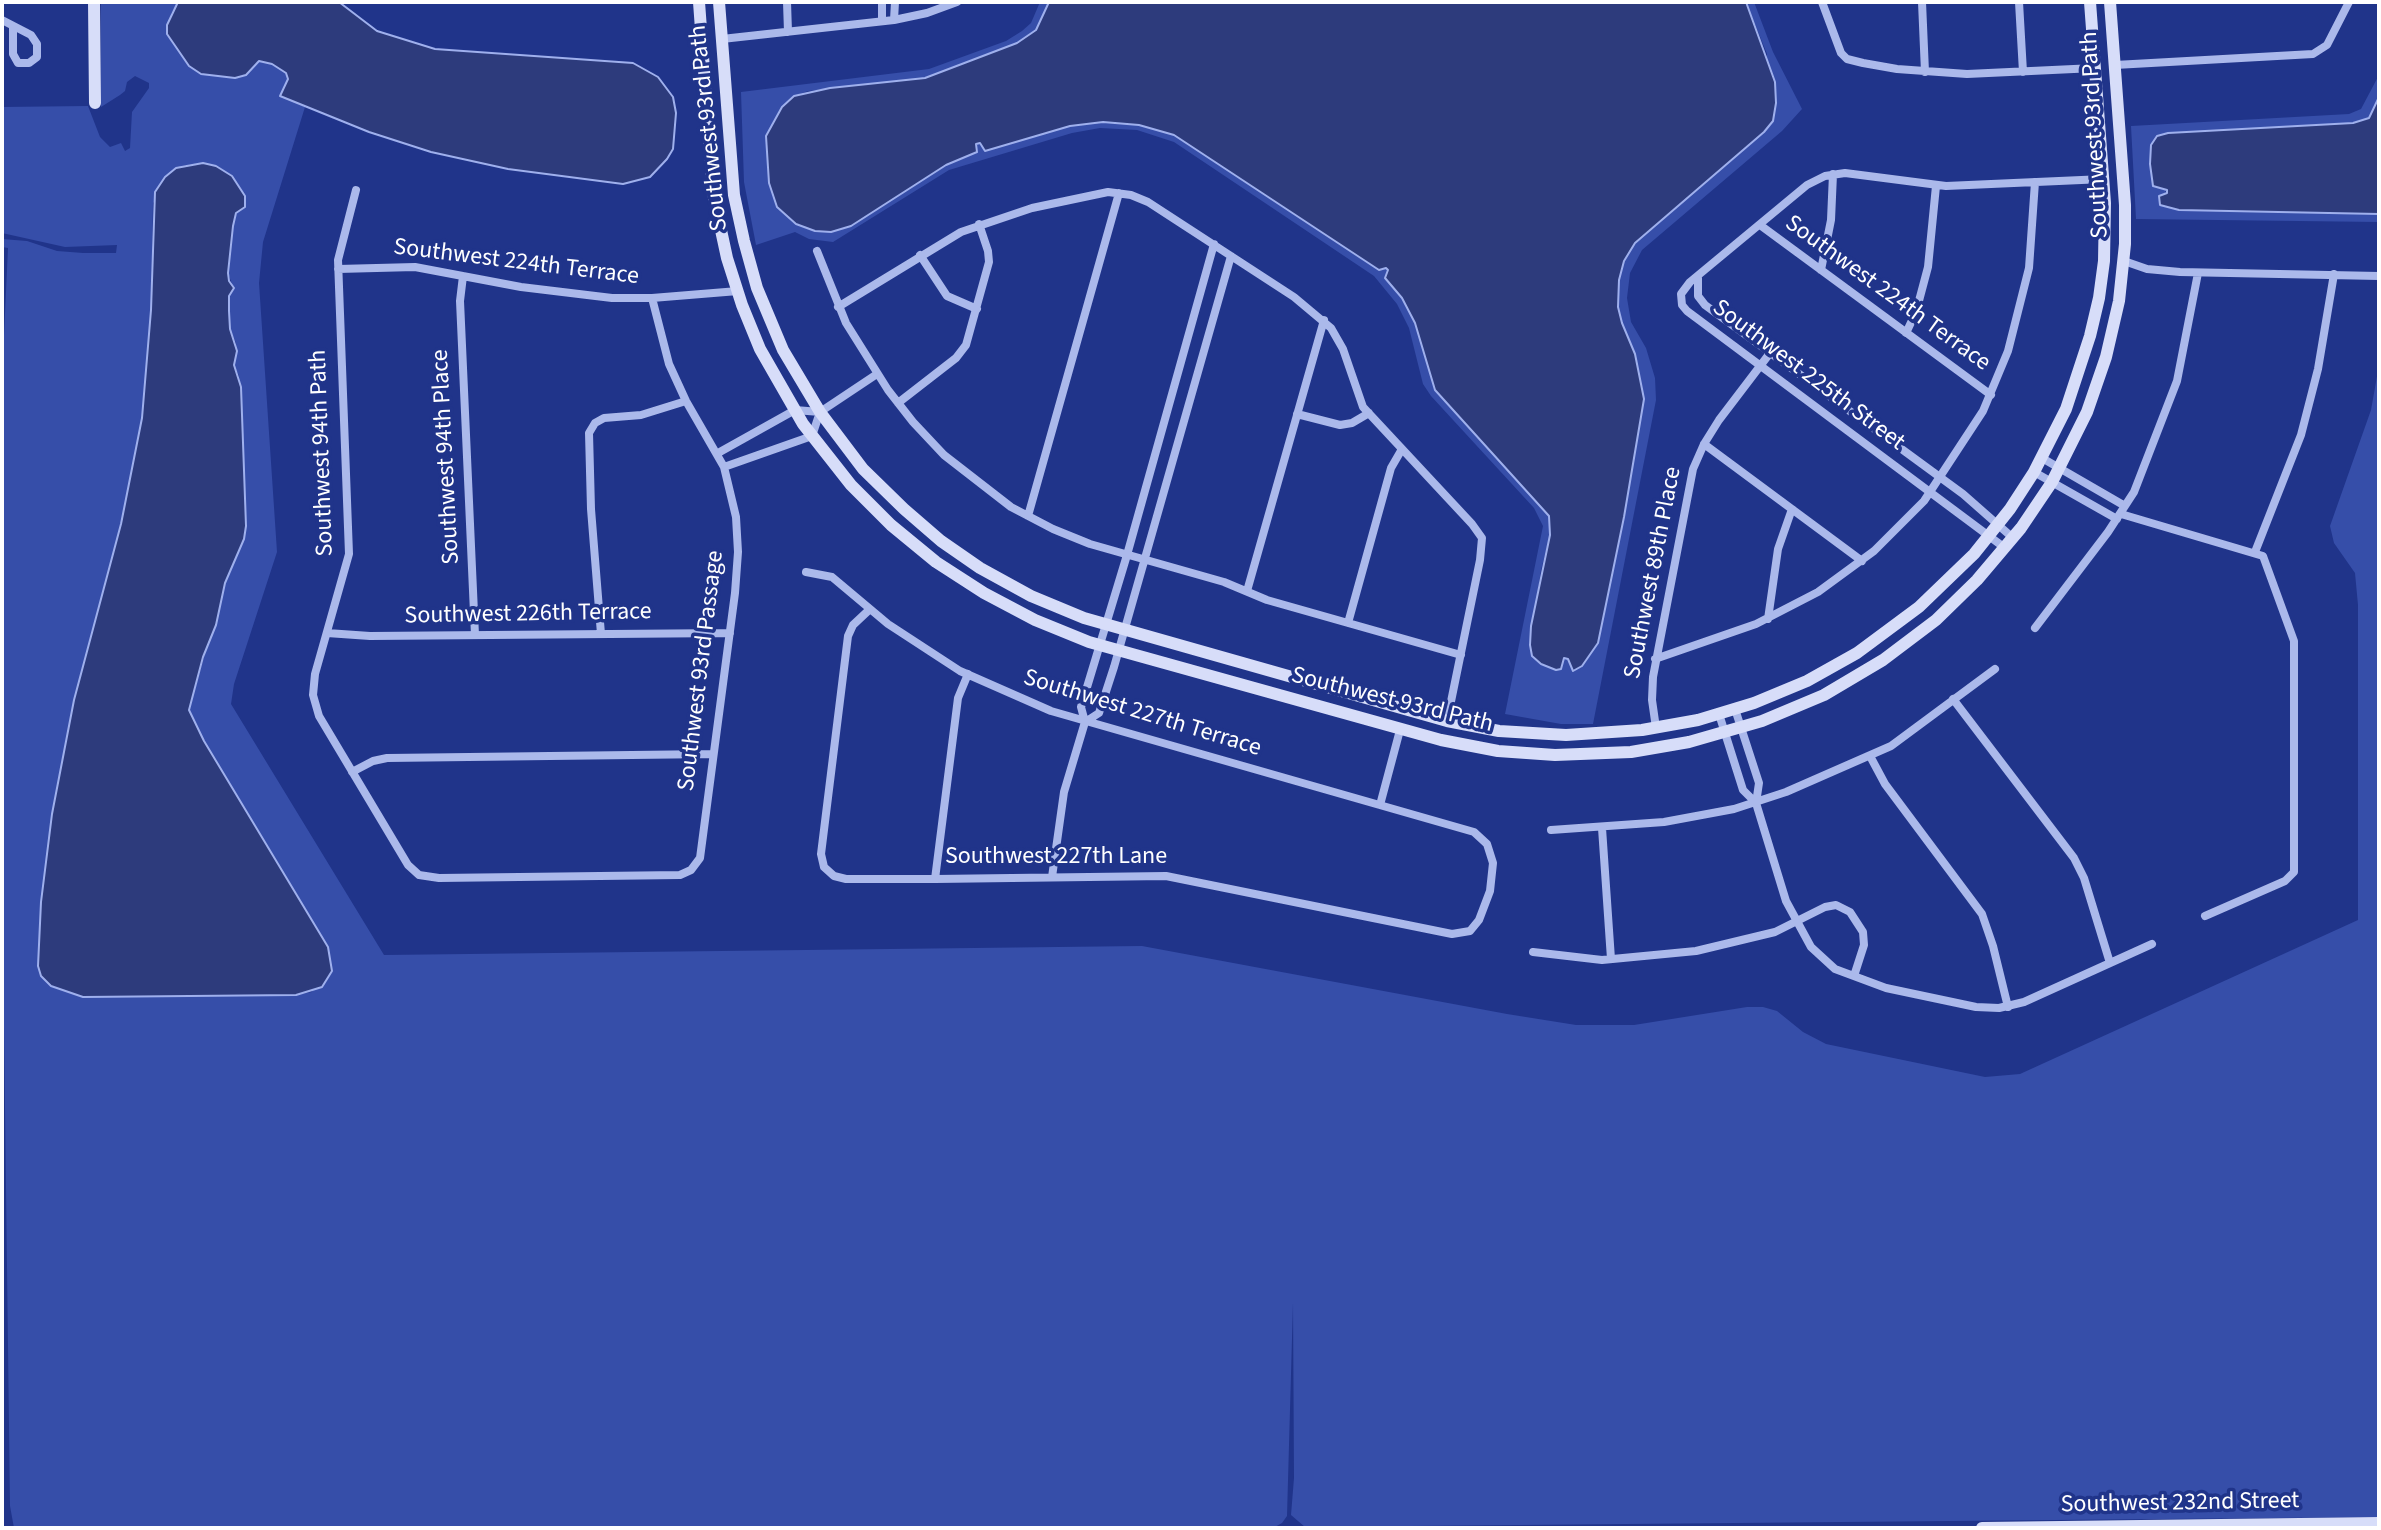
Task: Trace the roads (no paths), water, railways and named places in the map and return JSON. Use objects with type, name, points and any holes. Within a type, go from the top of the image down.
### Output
[{"type":"street","points":[[94,2],[95,103]]},
{"type":"street","name":"Southwest 93rd Path","points":[[699,2],[712,183],[720,231],[738,291],[760,349],[795,410],[812,436],[864,499],[891,525],[936,562],[1001,603],[1053,628],[1101,646],[1400,730],[1469,746],[1555,755],[1641,751],[1725,734],[1824,695],[1883,660],[1950,607],[2009,543],[2052,482],[2087,412],[2106,357],[2119,301],[2124,261],[2125,186],[2110,2]]},
{"type":"street","name":"Southwest 93rd Path","points":[[719,2],[732,175],[744,241],[757,288],[775,332],[820,412],[876,483],[941,541],[980,568],[1031,596],[1125,631],[1447,721],[1499,731],[1546,735],[1603,734],[1656,728],[1719,714],[1807,681],[1874,642],[1934,594],[1998,524],[2042,458],[2073,391],[2095,318],[2104,251],[2104,179],[2090,2]]},
{"type":"street","points":[[787,2],[788,32]]},
{"type":"street","points":[[882,2],[882,21]]},
{"type":"street","points":[[894,20],[895,2]]},
{"type":"street","points":[[722,39],[894,20],[957,2]]},
{"type":"street","points":[[1822,2],[1844,56],[1880,67],[1967,74],[2095,68]]},
{"type":"street","points":[[1922,2],[1925,72]]},
{"type":"street","points":[[2019,2],[2023,72]]},
{"type":"street","points":[[2115,65],[2308,55],[2327,45],[2349,2]]},
{"type":"street","points":[[2,20],[31,35],[37,44],[37,57],[29,63],[18,63],[13,54],[13,27]]},
{"type":"street","points":[[1698,278],[1813,181],[1833,174],[1936,186],[2104,179]]},
{"type":"street","points":[[1821,270],[1831,220],[1833,174]]},
{"type":"street","points":[[1655,659],[1768,619],[1818,592],[1862,561],[1930,493],[1991,395],[2008,351],[2022,303],[2032,247],[2035,182]]},
{"type":"street","points":[[1906,333],[1916,312],[1928,267],[1936,186]]},
{"type":"street","name":"Southwest 94th Path","points":[[356,190],[341,239],[338,269],[349,554],[314,677],[314,702],[319,716],[408,865],[419,875]]},
{"type":"street","points":[[1028,516],[1119,193]]},
{"type":"street","points":[[838,307],[942,241],[979,224],[1088,194],[1119,193],[1148,202],[1294,297],[1324,320],[1343,349],[1357,397],[1369,413],[1482,538],[1447,721]]},
{"type":"street","points":[[898,403],[964,349],[989,262],[979,224]]},
{"type":"street","name":"Southwest 224th Terrace","points":[[1760,225],[1991,395]]},
{"type":"street","points":[[1052,877],[1064,792],[1085,722],[1081,707],[1214,244]]},
{"type":"street","points":[[817,251],[838,307],[877,374],[944,455],[989,492],[1028,516],[1080,541],[1214,579],[1267,600],[1461,655]]},
{"type":"street","points":[[920,255],[947,296],[977,309]]},
{"type":"street","points":[[1085,722],[1099,713],[1125,631],[1231,256]]},
{"type":"street","points":[[2124,261],[2147,269],[2198,273],[2379,276]]},
{"type":"street","name":"Southwest 224th Terrace","points":[[338,269],[415,267],[545,290],[612,298],[738,291]]},
{"type":"street","points":[[2035,628],[2134,492],[2177,381],[2198,273]]},
{"type":"street","points":[[2255,552],[2301,435],[2318,369],[2334,274]]},
{"type":"street","name":"Southwest 94th Place","points":[[463,276],[460,301],[475,635]]},
{"type":"street","name":"Southwest 225th Street","points":[[1698,278],[1697,292],[1702,303],[1941,477],[1998,524],[2009,543]]},
{"type":"street","name":"Southwest 225th Street","points":[[1698,278],[1683,290],[1681,298],[1684,308],[1988,537],[2009,543]]},
{"type":"street","name":"Southwest 93rd Passage","points":[[419,875],[439,878],[677,875],[691,870],[700,856],[730,633],[738,540],[733,499],[724,467],[686,401],[664,350],[652,298]]},
{"type":"street","points":[[1247,591],[1324,320]]},
{"type":"street","name":"Southwest 89th Place","points":[[1656,728],[1652,695],[1655,659],[1691,476],[1704,444],[1770,353]]},
{"type":"street","points":[[724,467],[812,436],[820,412],[877,374]]},
{"type":"street","points":[[601,634],[589,433],[595,423],[608,417],[654,412],[686,401]]},
{"type":"street","points":[[718,453],[795,410],[820,412]]},
{"type":"street","points":[[1297,414],[1340,425],[1352,423],[1369,413]]},
{"type":"street","points":[[1704,444],[1862,561]]},
{"type":"street","points":[[1348,623],[1391,468],[1402,449]]},
{"type":"street","points":[[2042,458],[2121,513]]},
{"type":"street","points":[[2034,472],[2121,513],[2255,552],[2267,561],[2295,646],[2294,870],[2287,880],[2205,916]]},
{"type":"street","points":[[1768,619],[1778,549],[1792,509]]},
{"type":"street","name":"Southwest 227th Terrace","points":[[806,572],[832,577],[869,610],[924,649],[968,674],[1038,706],[1468,830],[1481,837],[1493,863],[1490,891],[1479,920],[1470,931]]},
{"type":"street","name":"Southwest 227th Lane","points":[[869,610],[855,622],[848,636],[821,854],[823,865],[829,873],[846,879],[1173,877],[1452,934],[1470,931]]},
{"type":"street","name":"Southwest 226th Terrace","points":[[327,633],[358,636],[730,633]]},
{"type":"street","points":[[1551,830],[1664,822],[1756,803],[1898,742],[1995,669]]},
{"type":"street","points":[[935,879],[958,698],[968,674]]},
{"type":"street","points":[[1953,699],[2074,858],[2084,878],[2110,963]]},
{"type":"street","points":[[1735,709],[1759,783],[1756,803],[1786,901],[1811,947],[1835,969],[1886,988],[1968,1006],[2008,1007],[2152,944]]},
{"type":"street","points":[[1719,714],[1743,790],[1756,803]]},
{"type":"street","points":[[1380,805],[1400,730]]},
{"type":"street","points":[[352,772],[373,761],[387,758],[713,754]]},
{"type":"street","points":[[1870,756],[1885,784],[1985,920],[2008,1007]]},
{"type":"street","points":[[1602,828],[1611,959]]},
{"type":"street","points":[[1533,952],[1611,959],[1696,951],[1769,934],[1796,924],[1829,905],[1842,906],[1850,912],[1864,936],[1854,976]]},
{"type":"street","name":"Southwest 232nd Street","points":[[1982,1528],[2379,1523]]}]
